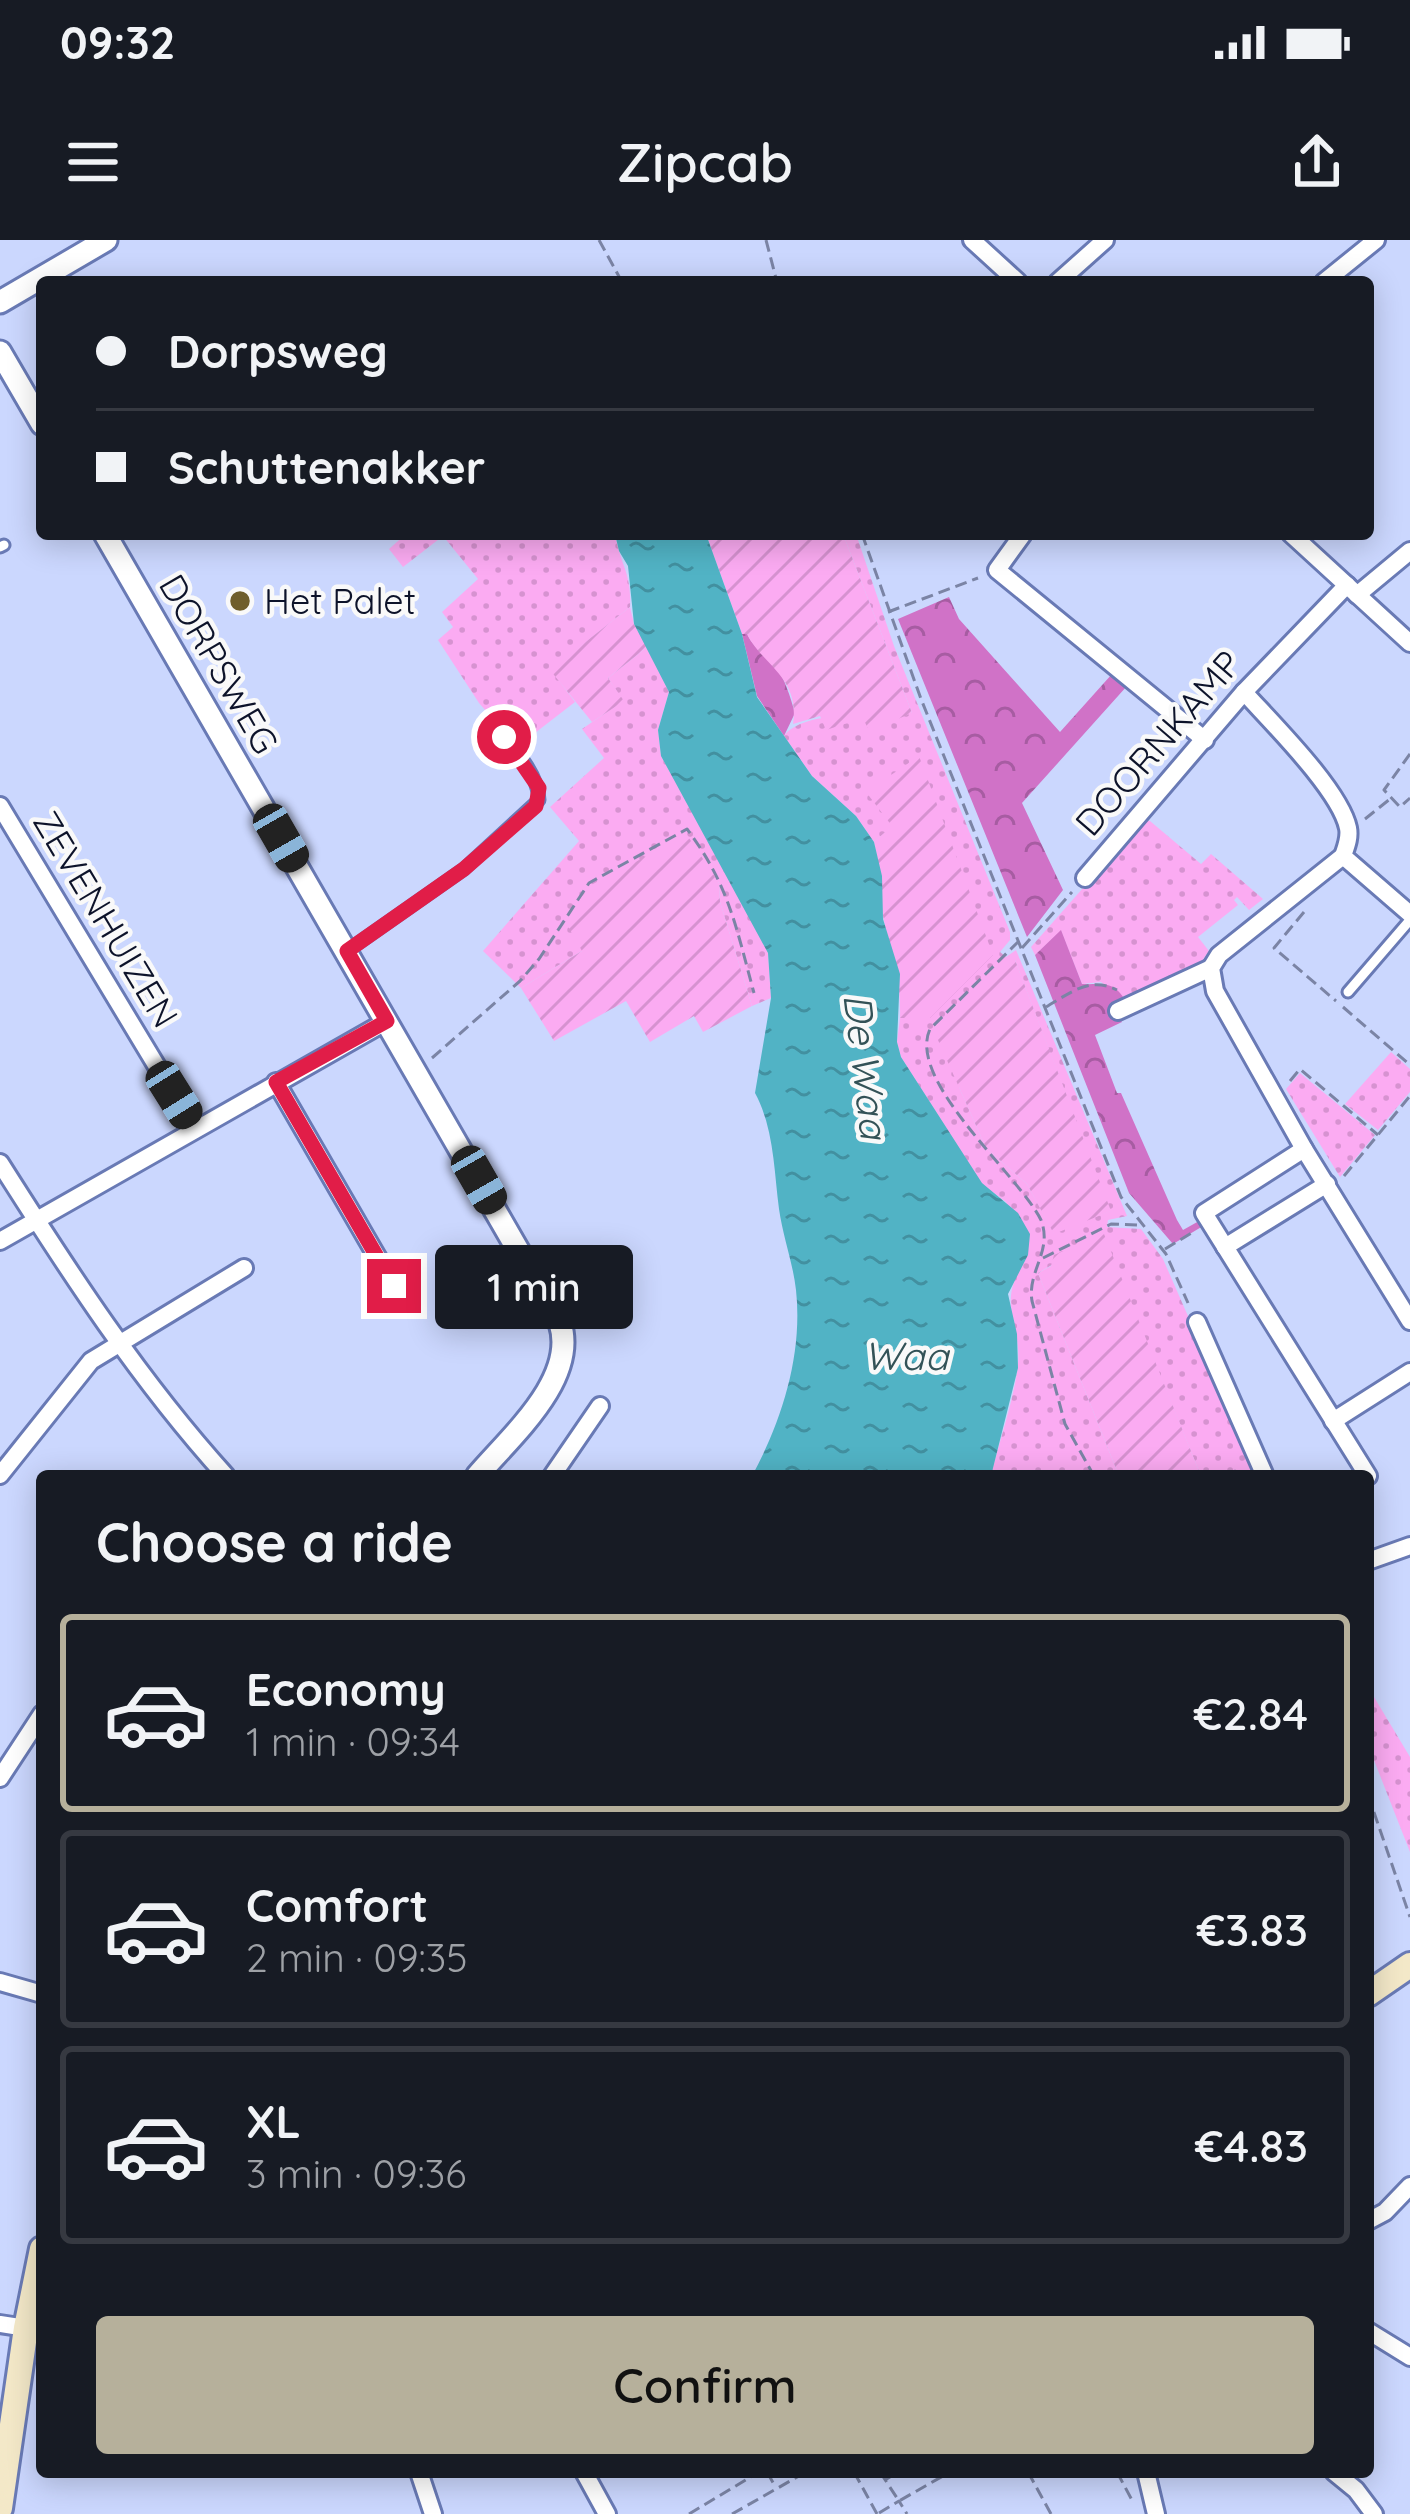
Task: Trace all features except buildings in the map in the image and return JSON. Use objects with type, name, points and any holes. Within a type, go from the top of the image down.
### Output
[{"type":"main road","points":[[1374,1990],[1410,1965]]},
{"type":"main road","points":[[0,2509],[36,2279]]},
{"type":"street","points":[[44,276],[106,240]]},
{"type":"street","points":[[972,240],[1011,276]]},
{"type":"street","points":[[1065,276],[1105,240]]},
{"type":"street","points":[[1331,276],[1376,240]]},
{"type":"street","points":[[0,302],[36,281]]},
{"type":"street","points":[[0,352],[36,414]]},
{"type":"street","name":"DORPSWEG","points":[[109,540],[563,1334],[565,1354],[555,1381],[484,1470]]},
{"type":"street","points":[[1019,540],[997,570],[1204,740]]},
{"type":"street","points":[[1298,540],[1410,644]]},
{"type":"street","name":"DOORNKAMP","points":[[1085,878],[1244,692],[1352,590],[1410,550]]},
{"type":"street","points":[[1124,1008],[1211,968],[1219,955],[1343,856],[1348,832],[1342,812],[1244,692]]},
{"type":"street","name":"ZEVENHUIZEN","points":[[0,806],[194,1128]]},
{"type":"street","points":[[1343,856],[1410,917]]},
{"type":"street","points":[[1211,968],[1215,991],[1304,1149],[1410,1321]]},
{"type":"street","points":[[0,1241],[387,1021]]},
{"type":"street","points":[[276,1082],[394,1286]]},
{"type":"street","points":[[1304,1149],[1204,1213],[1364,1470]]},
{"type":"street","points":[[0,1163],[118,1344],[221,1470]]},
{"type":"street","points":[[1225,1247],[1329,1188]]},
{"type":"street","points":[[0,1475],[92,1360],[244,1268]]},
{"type":"street","points":[[1197,1322],[1262,1470]]},
{"type":"street","points":[[1334,1421],[1410,1372]]},
{"type":"street","points":[[556,1470],[600,1406]]},
{"type":"street","points":[[1374,1559],[1410,1546]]},
{"type":"street","points":[[0,1778],[36,1723]]},
{"type":"street","points":[[0,1982],[36,1992]]},
{"type":"street","points":[[1374,2218],[1410,2186]]},
{"type":"street","points":[[0,2324],[26,2328]]},
{"type":"street","points":[[1374,2335],[1410,2357]]},
{"type":"street","points":[[421,2478],[434,2514]]},
{"type":"street","points":[[592,2478],[608,2514]]},
{"type":"street","points":[[1151,2478],[1156,2514]]},
{"type":"street","points":[[1341,2478],[1374,2514]]},
{"type":"lane","points":[[347,951],[464,869],[539,800],[539,788],[527,767],[489,720]]},
{"type":"lane","points":[[1348,992],[1410,917]]},
{"type":"path","points":[[599,240],[619,276]]},
{"type":"path","points":[[766,240],[775,276]]},
{"type":"path","points":[[864,540],[888,612],[1121,1197],[1163,1250],[1197,1322]]},
{"type":"path","points":[[888,612],[997,570]]},
{"type":"path","points":[[1410,754],[1384,790],[1400,807],[1410,799]]},
{"type":"path","points":[[1348,832],[1391,797]]},
{"type":"path","points":[[414,1067],[432,1058],[520,981],[589,883],[687,829],[723,885],[754,993]]},
{"type":"path","name":"DOORNKAMP","points":[[1085,878],[930,1029],[926,1048],[941,1088],[1034,1206],[1047,1236],[1030,1287],[1032,1301],[1065,1424],[1091,1470]]},
{"type":"path","points":[[1309,907],[1274,948],[1410,1065]]},
{"type":"path","points":[[1046,1007],[1084,985],[1101,982],[1116,987],[1124,1008]]},
{"type":"path","points":[[1402,1058],[1410,1048]]},
{"type":"path","points":[[1276,1098],[1300,1069],[1378,1135]]},
{"type":"path","points":[[1329,1188],[1410,1096]]},
{"type":"path","points":[[1163,1250],[1210,1222]]},
{"type":"path","points":[[1042,1259],[1111,1224],[1144,1227]]},
{"type":"path","points":[[1374,1811],[1410,1917]]},
{"type":"path","points":[[689,2514],[749,2478]]},
{"type":"path","points":[[770,2478],[776,2489]]},
{"type":"path","points":[[731,2514],[795,2478]]},
{"type":"path","points":[[857,2478],[877,2514],[939,2478]]},
{"type":"path","points":[[888,2478],[885,2480],[907,2514]]},
{"type":"path","points":[[1031,2478],[1051,2514]]},
{"type":"path","points":[[1120,2478],[1140,2514]]},
{"type":"path","points":[[701,2507],[705,2514]]},
{"type":"shaded area","points":[[399,540],[438,540],[403,567],[389,549]]},
{"type":"shaded area","points":[[446,540],[617,540],[627,577],[630,607],[551,670],[575,702],[522,743],[514,743],[479,703],[438,640],[453,627],[442,612],[478,579]]},
{"type":"shaded area","points":[[708,540],[845,540],[912,713],[869,731],[863,718],[826,730],[820,716],[793,724],[794,708],[785,683],[747,634],[742,634]]},
{"type":"shaded area","points":[[845,540],[858,540],[894,646],[1010,932],[1000,952],[1006,957],[1016,950],[1127,1216],[1108,1220],[1107,1227],[1141,1229],[1163,1259],[1255,1470],[1199,1470],[1103,1235],[1038,1273],[1117,1470],[993,1470],[1017,1373],[1012,1288],[1028,1255],[1006,1202],[982,1184],[901,1057],[897,1042],[900,1018],[930,1018],[893,826],[874,842],[856,816],[812,776],[784,736],[808,721],[912,713]],"holes":[[[1015,960],[1110,1211],[1054,1233],[1027,1184],[986,1148],[959,1087]]]},
{"type":"shaded area","points":[[630,607],[647,647],[608,678],[624,701],[592,722],[550,670]]},
{"type":"shaded area","points":[[647,647],[669,692],[658,730],[661,756],[768,953],[771,998],[752,1006],[720,902],[719,882],[582,951],[521,988],[483,951],[579,841],[550,807],[604,758],[582,729],[623,701],[608,678]]},
{"type":"shaded area","points":[[919,756],[993,955],[930,1018],[900,1018],[874,842],[892,826],[866,792]]},
{"type":"shaded area","points":[[1143,820],[1201,864],[1211,854],[1263,899],[1249,910],[1237,897],[1238,905],[1198,937],[1209,951],[1202,961],[1125,1000],[1101,982],[1082,984],[1061,931],[1035,955],[1031,947]]},
{"type":"shaded area","points":[[687,835],[719,883],[720,902],[752,1006],[703,1032],[694,1016],[650,1042],[626,1001],[554,1041],[521,988],[582,951],[564,919],[591,885]]},
{"type":"shaded area","points":[[1015,960],[1111,1211],[1054,1234],[1027,1184],[986,1148],[938,1040],[938,1034]]},
{"type":"shaded area","points":[[1391,1052],[1410,1069],[1410,1092],[1378,1130],[1345,1104]]},
{"type":"shaded area","points":[[1300,1073],[1375,1135],[1340,1177],[1286,1089]]},
{"type":"shaded area","points":[[1104,1234],[1199,1470],[1117,1470],[1038,1273],[1051,1266],[1054,1255]]},
{"type":"shaded area","points":[[1374,1697],[1410,1757],[1410,1852],[1374,1760]]},
{"type":"green space","points":[[949,597],[959,619],[1060,732],[1112,674],[1127,686],[1022,803],[1063,890],[1027,937],[898,619]]},
{"type":"green space","points":[[742,634],[779,670],[784,682],[795,713],[784,736],[757,696]]},
{"type":"green space","points":[[1061,930],[1082,984],[1111,986],[1125,1000],[1114,1006],[1122,1022],[1095,1035],[1177,1220],[1183,1230],[1199,1221],[1203,1226],[1173,1244],[1129,1193],[1035,955]]},
{"type":"water","name":"Waa","points":[[616,540],[708,540],[742,634],[757,697],[812,776],[856,816],[874,842],[882,876],[883,919],[900,974],[897,1042],[901,1057],[982,1183],[1018,1213],[1030,1234],[1028,1255],[1008,1294],[1018,1368],[992,1470],[755,1470],[788,1386],[797,1314],[770,1135],[755,1093],[771,998],[768,953],[661,756],[658,730],[669,692],[634,624],[628,566]]},
{"type":"place","name":"Het Palet","points":[[240,601]]},
{"type":"route","points":[[394,1286],[276,1082],[387,1021],[347,951],[464,869],[536,806],[539,788],[504,737]]},
{"type":"water label","name":"De Waa","points":[[866,1066]]}]
